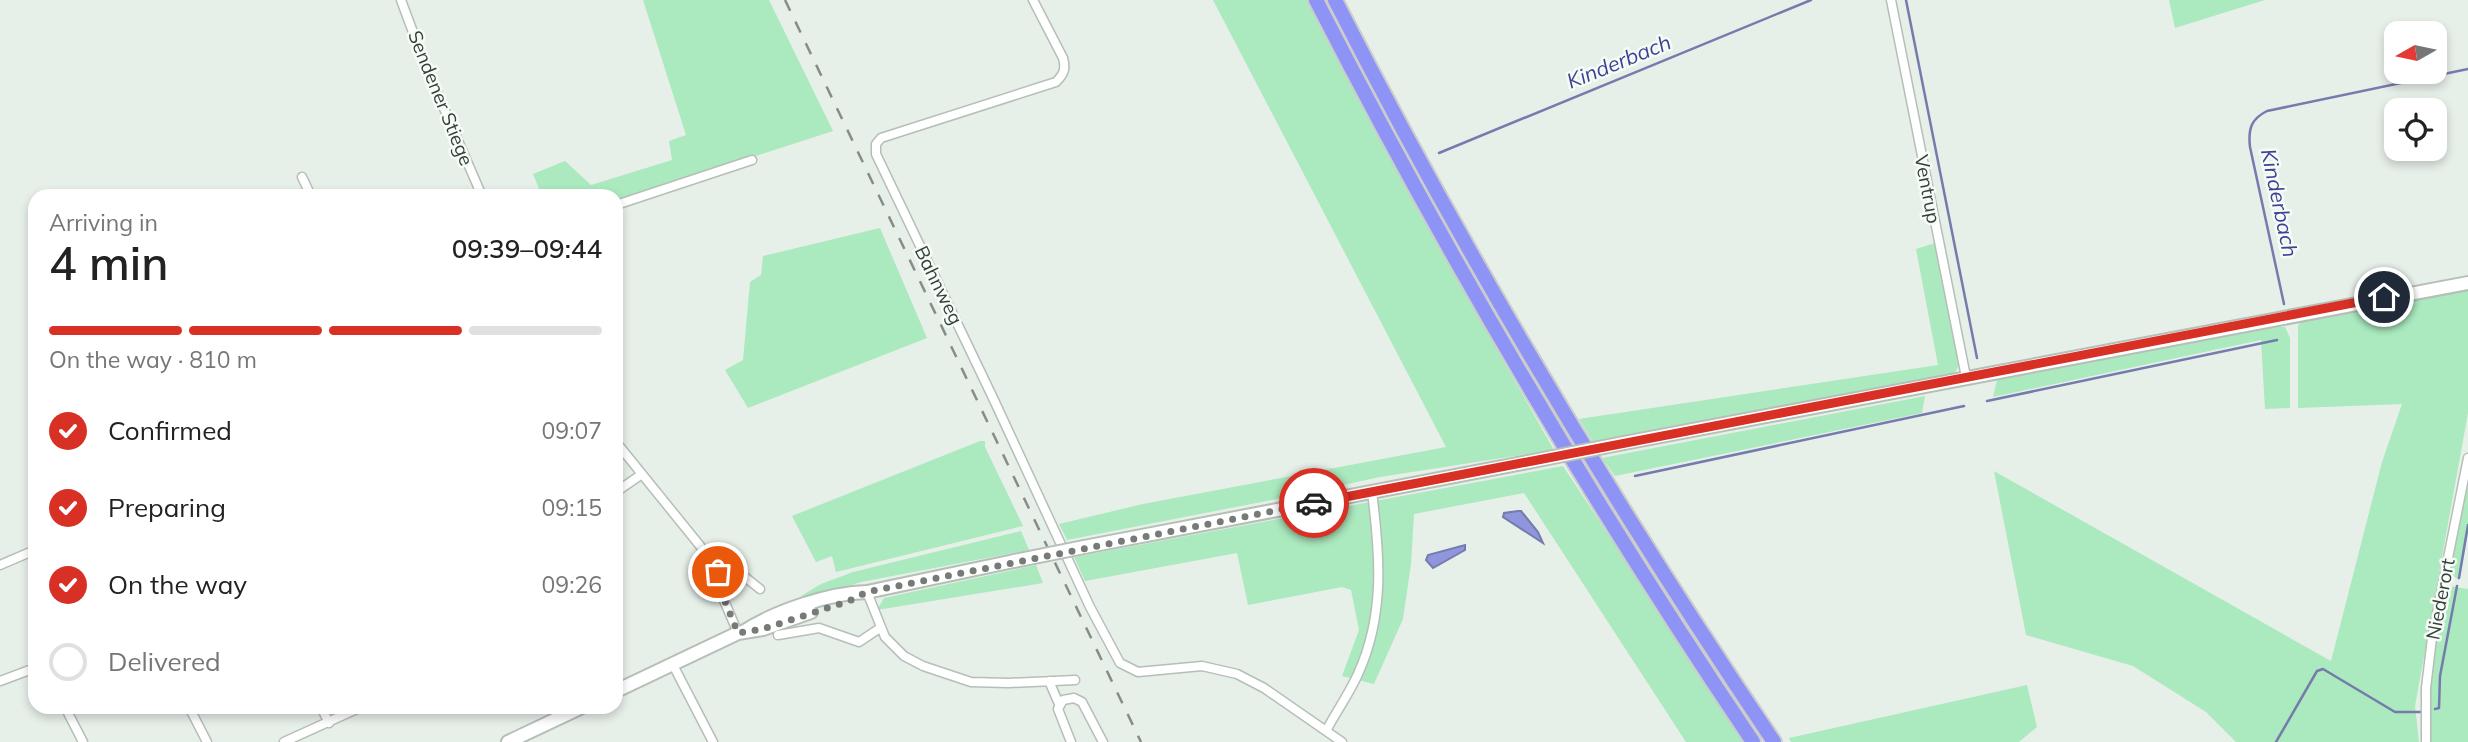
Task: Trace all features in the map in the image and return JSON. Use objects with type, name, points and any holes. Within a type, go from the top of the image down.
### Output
[{"type":"highway","points":[[1316,0],[1423,204],[1516,366],[1600,508],[1753,742]]},
{"type":"highway","points":[[1335,0],[1418,159],[1530,358],[1614,497],[1773,742]]},
{"type":"street","name":"Sendener Stiege","points":[[401,0],[426,67],[479,189]]},
{"type":"street","name":"Bahnweg","points":[[1032,0],[1063,58],[1063,75],[1056,82],[881,138],[876,144],[876,154],[988,385],[1090,607],[1120,663],[1138,672],[1202,666],[1237,674],[1264,688],[1326,731]]},
{"type":"street","name":"Ventrup","points":[[1891,0],[1966,377]]},
{"type":"street","points":[[623,203],[752,160]]},
{"type":"street","points":[[302,177],[308,189]]},
{"type":"street","points":[[623,688],[740,632],[763,629],[849,601],[867,592],[1084,547],[2468,283]]},
{"type":"street","points":[[623,451],[692,534],[713,572],[740,632]]},
{"type":"street","name":"Niederort","points":[[2426,742],[2426,688],[2432,638],[2468,458]]},
{"type":"street","points":[[623,487],[642,474]]},
{"type":"street","points":[[1342,742],[1326,731],[1358,674],[1375,618],[1380,584],[1379,546],[1372,492]]},
{"type":"street","points":[[1,561],[28,552]]},
{"type":"street","points":[[713,572],[740,573],[760,589]]},
{"type":"street","points":[[867,592],[880,628],[893,648],[923,666],[971,682],[989,684],[1075,680]]},
{"type":"street","points":[[778,635],[819,628],[859,642],[880,628]]},
{"type":"street","points":[[672,663],[713,742]]},
{"type":"street","points":[[0,681],[28,671]]},
{"type":"street","points":[[1049,681],[1071,742]]},
{"type":"street","points":[[1059,704],[1063,700],[1074,698],[1082,702],[1102,742]]},
{"type":"street","points":[[69,714],[83,742]]},
{"type":"street","points":[[193,714],[207,742]]},
{"type":"street","points":[[324,714],[329,723]]},
{"type":"street","points":[[284,742],[347,714]]},
{"type":"street","points":[[508,742],[567,714]]},
{"type":"green space","points":[[643,0],[769,0],[833,131],[623,199],[623,189],[539,189],[533,174],[565,161],[591,185],[672,160],[669,141],[686,135]]},
{"type":"green space","points":[[1213,0],[1310,0],[1437,244],[1554,450],[1380,477],[1067,540],[1059,524],[1143,504],[1446,447]]},
{"type":"green space","points":[[2169,0],[2265,0],[2175,28]]},
{"type":"green space","points":[[880,228],[927,338],[748,408],[725,370],[743,360],[750,282],[761,275],[763,256]]},
{"type":"green space","points":[[1935,243],[1960,364],[1954,374],[1593,442],[1579,419],[1938,365],[1916,249]]},
{"type":"green space","points":[[2468,290],[2468,413],[2415,706],[2419,742],[2236,742],[2206,712],[2133,666],[2026,635],[1994,471],[2331,661],[2382,462],[2402,404],[2298,408],[2298,326],[2301,321]]},
{"type":"green space","points":[[2267,327],[2285,327],[2290,338],[2290,408],[2265,409],[2261,340],[1993,397],[1997,380]]},
{"type":"green space","points":[[1925,396],[1922,413],[1615,476],[1602,458]]},
{"type":"green space","points":[[985,441],[985,447],[1023,526],[836,572],[832,556],[816,562],[792,516]]},
{"type":"green space","points":[[2468,462],[2468,532],[2459,580],[2452,575],[2449,568]]},
{"type":"green space","points":[[1563,466],[1745,742],[1686,742],[1524,493],[1414,514],[1411,564],[1403,619],[1374,684],[1342,676],[1359,630],[1351,590],[1342,587],[1248,605],[1237,553],[1085,581],[1074,557]]},
{"type":"green space","points":[[1021,531],[1029,550],[861,582],[803,600],[801,596],[821,584],[853,572]]},
{"type":"green space","points":[[1036,565],[1043,583],[877,610],[884,598]]},
{"type":"green space","points":[[2449,586],[2468,589],[2468,742],[2431,742],[2428,704],[2431,667],[2445,592]]},
{"type":"green space","points":[[2027,685],[2037,727],[2019,742],[1791,742],[1789,738]]},
{"type":"water","points":[[1521,511],[1538,532],[1543,543],[1503,517],[1504,513]]},
{"type":"water","points":[[1465,545],[1465,550],[1433,568],[1426,560],[1428,555]]},
{"type":"waterway","name":"Kinderbach","points":[[1439,153],[1811,0]]},
{"type":"waterway","name":"Kinderbach","points":[[1906,0],[1977,358]]},
{"type":"waterway","name":"Kinderbach","points":[[2284,304],[2250,147],[2250,130],[2254,121],[2267,111],[2468,69]]},
{"type":"waterway","name":"Kinderbach","points":[[1987,401],[2277,340]]},
{"type":"waterway","points":[[1635,476],[1964,406]]},
{"type":"waterway","points":[[2459,578],[2468,525]]},
{"type":"waterway","points":[[2435,709],[2439,708],[2440,676],[2457,586]]},
{"type":"waterway","points":[[2276,742],[2317,671],[2323,669],[2395,712],[2420,712]]},
{"type":"railway","points":[[785,0],[1141,742]]},
{"type":"way so far","points":[[718,572],[713,572],[738,633],[763,629],[849,601],[867,592],[1314,503]]},
{"type":"route","points":[[1314,503],[2384,297]]}]
